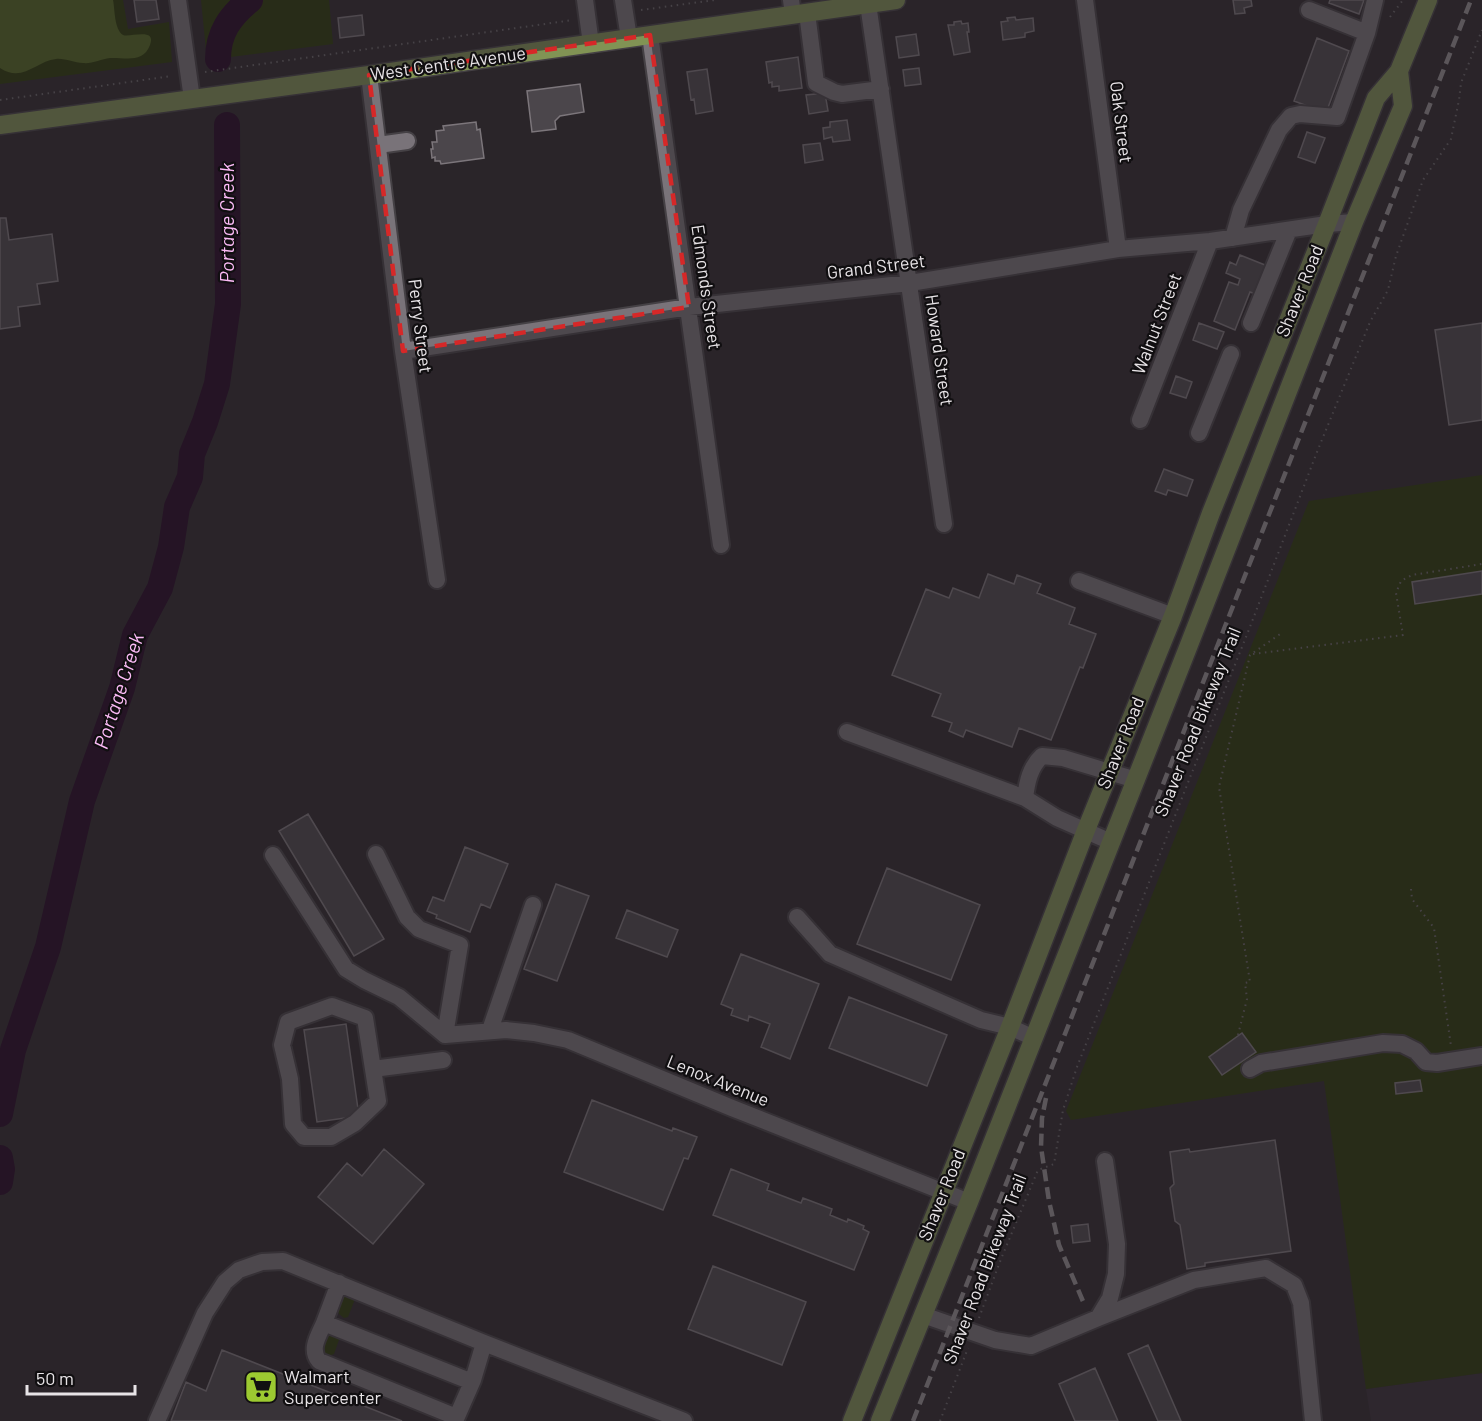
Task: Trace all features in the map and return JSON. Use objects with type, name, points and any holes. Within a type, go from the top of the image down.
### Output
[{"type":"main road","name":"West Centre Avenue","points":[[0,125],[591,44],[808,7],[896,0]]},
{"type":"main road","name":"Shaver Road","points":[[852,1421],[1173,616],[1210,513],[1376,98],[1399,71],[1424,4]]},
{"type":"main road","name":"Shaver Road","points":[[880,1421],[1112,842],[1354,222],[1403,106],[1399,71]]},
{"type":"street","points":[[178,0],[192,99]]},
{"type":"street","points":[[585,0],[591,44]]},
{"type":"street","name":"Oak Street","points":[[1086,0],[1118,249]]},
{"type":"street","points":[[1233,238],[1241,210],[1279,130],[1291,116],[1300,114],[1337,117],[1367,33],[1375,0]]},
{"type":"street","name":"Howard Street","points":[[868,4],[944,524]]},
{"type":"street","points":[[624,6],[629,38]]},
{"type":"street","points":[[808,7],[816,83],[842,94],[880,89]]},
{"type":"street","points":[[1309,10],[1367,33]]},
{"type":"street","name":"Edmonds Street","points":[[650,35],[722,545]]},
{"type":"street","name":"Perry Street","points":[[369,75],[403,351],[437,580]]},
{"type":"street","points":[[378,145],[407,141]]},
{"type":"street","name":"Grand Street","points":[[403,351],[689,307],[910,283],[1118,249],[1210,242],[1354,222]]},
{"type":"street","points":[[1251,323],[1289,230]]},
{"type":"street","name":"Walnut Street","points":[[1140,420],[1210,242]]},
{"type":"street","points":[[1199,433],[1231,354]]},
{"type":"street","points":[[1079,580],[1173,616]]},
{"type":"street","points":[[847,732],[1025,798],[1057,818],[1112,842]]},
{"type":"street","points":[[1025,798],[1035,762],[1042,756],[1063,758],[1136,780]]},
{"type":"street","points":[[376,854],[407,917],[419,929],[460,945],[445,1035]]},
{"type":"street","points":[[273,855],[346,969],[399,997],[445,1035]]},
{"type":"street","points":[[490,1030],[533,906]]},
{"type":"street","points":[[797,917],[830,954],[981,1020],[1010,1027],[1034,1038]]},
{"type":"street","points":[[332,1006],[365,1018],[374,1069],[378,1101],[355,1123],[331,1137],[304,1137],[293,1124],[290,1079],[282,1045],[288,1022],[332,1006]]},
{"type":"street","name":"Lenox Avenue","points":[[445,1035],[506,1030],[568,1040],[969,1202]]},
{"type":"street","points":[[1250,1069],[1270,1061],[1383,1043],[1402,1044],[1416,1051],[1426,1062],[1437,1063],[1482,1056]]},
{"type":"street","points":[[374,1069],[442,1060]]},
{"type":"street","points":[[1098,1318],[1110,1298],[1116,1274],[1117,1244],[1105,1161]]},
{"type":"street","points":[[157,1421],[205,1313],[225,1282],[239,1270],[262,1262],[283,1261],[665,1418],[684,1421]]},
{"type":"street","points":[[923,1315],[995,1340],[1031,1346],[1194,1280],[1266,1268],[1294,1285],[1301,1303],[1314,1421]]},
{"type":"street","points":[[339,1283],[314,1348],[315,1356],[319,1361],[455,1419],[472,1382],[484,1343]]},
{"type":"street","points":[[324,1323],[472,1382]]},
{"type":"path","points":[[624,6],[715,0]]},
{"type":"path","points":[[1390,17],[1403,0]]},
{"type":"path","points":[[0,100],[410,44],[588,17]]},
{"type":"path","name":"Shaver Road Bikeway Trail","points":[[940,1421],[1001,1259],[1038,1170],[1054,1164],[1063,1110],[1077,1067],[1317,452],[1370,322],[1388,290],[1396,256],[1423,180],[1451,139],[1461,83],[1482,30]]},
{"type":"path","points":[[1250,655],[1403,635],[1396,593],[1401,581],[1412,575],[1482,564]]},
{"type":"path","points":[[1238,1035],[1247,999],[1245,983],[1250,982],[1219,787],[1250,655],[1282,632]]},
{"type":"path","points":[[1411,889],[1412,899],[1434,928],[1453,1061]]},
{"type":"highlighted area","points":[[650,35],[689,307],[403,351],[369,75]]},
{"type":"shaded area","points":[[1482,1373],[1482,1421],[1371,1421],[1366,1389]]},
{"type":"green space","points":[[0,0],[123,0],[128,29],[169,22],[172,62],[0,84]]},
{"type":"green space","points":[[0,0],[113,0],[116,24],[120,32],[126,36],[141,34],[150,36],[150,45],[143,55],[133,58],[110,58],[86,63],[56,59],[23,72],[8,72],[0,68]]},
{"type":"green space","points":[[201,0],[329,0],[333,44],[207,60]]},
{"type":"green space","points":[[1482,475],[1482,1373],[1366,1389],[1324,1081],[1071,1120],[1066,1111],[1309,501]]},
{"type":"green space","points":[[348,1295],[355,1299],[348,1317],[344,1318],[337,1310],[343,1297]]},
{"type":"green space","points":[[331,1332],[340,1337],[334,1354],[331,1355],[325,1353],[324,1347]]},
{"type":"building","points":[[134,0],[156,0],[159,19],[137,22]]},
{"type":"building","points":[[1233,0],[1251,0],[1252,6],[1244,8],[1245,13],[1235,14]]},
{"type":"building","points":[[1330,0],[1364,0],[1359,14],[1329,3]]},
{"type":"building","points":[[362,15],[364,35],[340,38],[338,18]]},
{"type":"building","points":[[1015,17],[1016,20],[1033,18],[1034,31],[1025,33],[1025,37],[1003,40],[1001,22]]},
{"type":"building","points":[[961,21],[962,24],[968,23],[970,52],[954,55],[948,25]]},
{"type":"building","points":[[916,34],[919,55],[899,58],[896,37]]},
{"type":"building","points":[[1317,38],[1349,51],[1326,113],[1294,101]]},
{"type":"building","points":[[798,57],[802,88],[779,91],[779,86],[772,87],[772,82],[769,83],[766,62]]},
{"type":"building","points":[[919,68],[921,84],[905,86],[903,70]]},
{"type":"building","points":[[707,69],[713,111],[696,114],[694,99],[691,100],[687,72]]},
{"type":"building","points":[[580,84],[584,112],[560,116],[555,121],[556,129],[532,132],[527,91]]},
{"type":"building","points":[[825,93],[828,111],[809,114],[806,95]]},
{"type":"building","points":[[847,120],[850,140],[833,142],[832,137],[824,139],[823,128],[830,127],[830,122]]},
{"type":"building","points":[[476,122],[477,130],[480,129],[484,158],[441,164],[440,161],[435,161],[435,157],[432,158],[432,142],[437,142],[436,131],[444,130],[443,126]]},
{"type":"building","points":[[1307,132],[1325,138],[1315,163],[1298,157]]},
{"type":"building","points":[[820,143],[823,160],[805,163],[803,145]]},
{"type":"building","points":[[0,218],[6,218],[9,240],[52,234],[58,281],[37,284],[40,304],[18,307],[20,326],[0,329]]},
{"type":"building","points":[[1240,255],[1270,267],[1261,296],[1250,292],[1235,330],[1214,321],[1229,282],[1238,285],[1240,279],[1226,273],[1230,262],[1236,265]]},
{"type":"building","points":[[1199,323],[1224,332],[1217,349],[1193,340]]},
{"type":"building","points":[[1482,323],[1482,420],[1449,425],[1435,330]]},
{"type":"building","points":[[1176,376],[1192,382],[1186,398],[1170,393]]},
{"type":"building","points":[[1164,469],[1193,480],[1187,496],[1168,490],[1166,495],[1155,491]]},
{"type":"building","points":[[1482,571],[1482,594],[1415,604],[1412,582]]},
{"type":"building","points":[[988,574],[1014,584],[1017,575],[1041,584],[1037,593],[1075,608],[1069,624],[1096,634],[1083,668],[1080,667],[1051,740],[1019,728],[1012,747],[966,730],[963,737],[949,731],[952,723],[932,716],[941,694],[892,675],[926,589],[949,598],[953,588],[979,598]]},
{"type":"building","points":[[308,814],[384,939],[354,956],[279,831]]},
{"type":"building","points":[[465,847],[508,864],[490,908],[481,904],[470,932],[436,918],[437,915],[427,911],[433,897],[444,901]]},
{"type":"building","points":[[887,868],[980,905],[951,980],[857,944]]},
{"type":"building","points":[[556,884],[589,896],[557,981],[524,969]]},
{"type":"building","points":[[627,910],[678,930],[667,957],[616,938]]},
{"type":"building","points":[[741,954],[819,984],[790,1059],[761,1047],[770,1024],[749,1016],[748,1021],[731,1015],[733,1009],[721,1004]]},
{"type":"building","points":[[849,997],[947,1035],[927,1086],[829,1048]]},
{"type":"building","points":[[346,1024],[359,1116],[317,1122],[304,1030]]},
{"type":"building","points":[[1242,1033],[1256,1052],[1222,1075],[1209,1057]]},
{"type":"building","points":[[1420,1080],[1422,1091],[1396,1094],[1395,1083]]},
{"type":"building","points":[[592,1100],[672,1131],[673,1128],[697,1137],[688,1159],[684,1158],[663,1210],[564,1172]]},
{"type":"building","points":[[1275,1140],[1291,1251],[1205,1263],[1205,1266],[1187,1269],[1180,1225],[1175,1221],[1170,1188],[1174,1184],[1170,1152],[1189,1149],[1190,1152]]},
{"type":"building","points":[[384,1149],[424,1184],[373,1244],[318,1197],[347,1163],[362,1176]]},
{"type":"building","points":[[731,1169],[769,1184],[767,1190],[801,1203],[803,1198],[832,1209],[830,1215],[864,1226],[863,1229],[869,1232],[854,1270],[713,1215]]},
{"type":"building","points":[[1088,1224],[1090,1241],[1073,1243],[1071,1226]]},
{"type":"building","points":[[713,1266],[806,1302],[782,1365],[688,1329]]},
{"type":"building","points":[[1148,1345],[1181,1421],[1158,1421],[1128,1354]]},
{"type":"building","name":"Walmart Supercenter","points":[[222,1350],[402,1421],[171,1421],[186,1382],[206,1391]]},
{"type":"building","points":[[1095,1368],[1118,1421],[1075,1421],[1059,1384]]},
{"type":"waterway","name":"Portage Creek","points":[[218,59],[223,33],[231,19],[250,0]]},
{"type":"waterway","name":"Portage Creek","points":[[0,1114],[13,1050],[48,947],[82,801],[122,688],[135,635],[160,588],[171,547],[177,507],[190,477],[192,454],[217,384],[228,304],[227,125]]},
{"type":"waterway","name":"Portage Creek","points":[[0,1158],[2,1169],[0,1182]]},
{"type":"railway","points":[[913,1421],[1471,0]]},
{"type":"railway","points":[[1046,1098],[1042,1118],[1041,1147],[1049,1201],[1059,1245],[1085,1306]]},
{"type":"place","name":"Walmart Supercenter","points":[[261,1387]]}]
